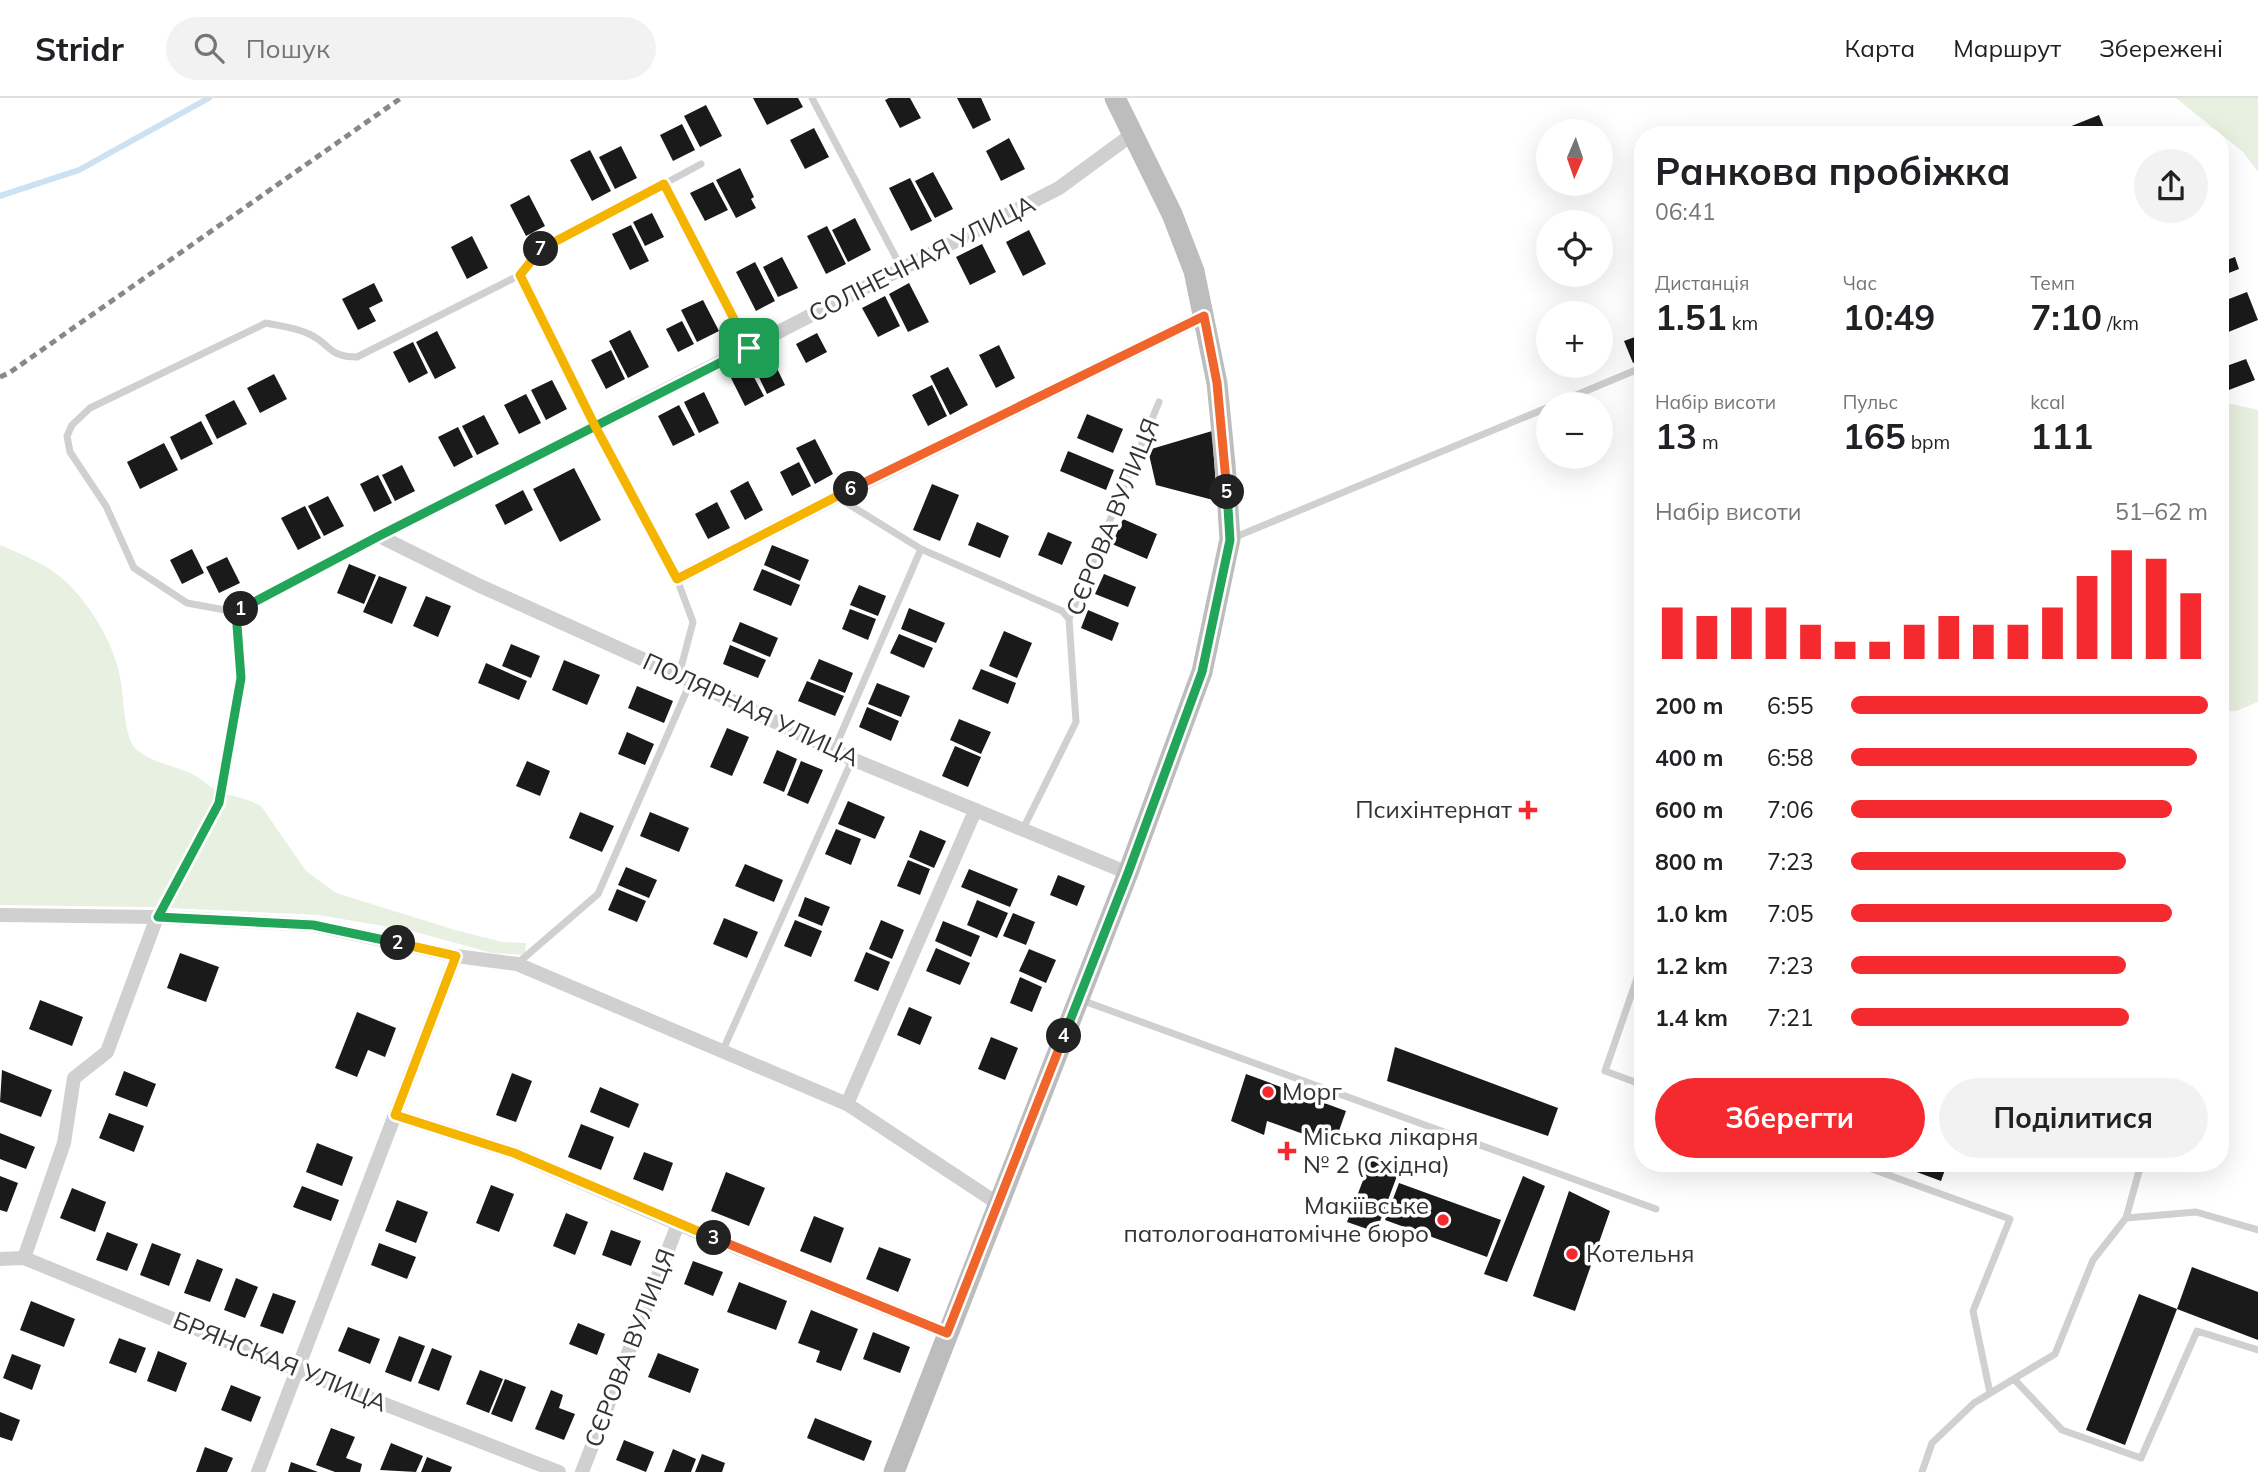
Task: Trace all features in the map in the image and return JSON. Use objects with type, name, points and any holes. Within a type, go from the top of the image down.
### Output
[{"type":"street","points":[[894,1472],[1128,873],[1202,672],[1230,540],[1218,397],[1194,271],[1177,225],[1115,98]]},
{"type":"street","name":"СОЛНЕЧНАЯ УЛИЦА","points":[[595,426],[1059,188],[1134,134]]},
{"type":"street","points":[[677,579],[836,496],[1204,316]]},
{"type":"street","name":"ПОЛЯРНАЯ УЛИЦА","points":[[379,536],[478,585],[685,678],[852,759],[1128,873]]},
{"type":"street","points":[[847,1104],[975,811]]},
{"type":"street","points":[[0,915],[158,917],[313,925],[456,956],[517,964],[847,1104],[997,1203]]},
{"type":"street","points":[[24,1258],[64,1143],[74,1078],[107,1052],[158,917]]},
{"type":"street","points":[[258,1472],[456,956]]},
{"type":"street","points":[[395,1115],[514,1153],[678,1224],[947,1333]]},
{"type":"street","name":"СЄРОВА ВУЛИЦЯ","points":[[582,1472],[678,1224]]},
{"type":"street","name":"БРЯНСКАЯ УЛИЦА","points":[[0,1259],[24,1258],[297,1370],[559,1472]]},
{"type":"lane","points":[[812,98],[902,269]]},
{"type":"lane","points":[[158,917],[219,803],[241,678],[236,612],[187,603],[134,568],[106,506],[70,452],[67,436],[72,425],[90,408],[265,323],[311,334],[341,357],[357,357],[520,275],[542,247],[701,164]]},
{"type":"lane","points":[[664,184],[749,348]]},
{"type":"lane","points":[[517,964],[598,894],[685,678],[693,622],[677,579],[595,426],[520,275]]},
{"type":"lane","points":[[1584,392],[1634,371]]},
{"type":"lane","name":"СЄРОВА ВУЛИЦЯ","points":[[1023,830],[1076,722],[1069,619],[1159,402]]},
{"type":"lane","points":[[1230,540],[1536,412]]},
{"type":"lane","name":"СОЛНЕЧНАЯ УЛИЦА","points":[[236,612],[595,426]]},
{"type":"lane","points":[[836,496],[921,549],[1062,611],[1069,619]]},
{"type":"lane","points":[[834,750],[921,549]]},
{"type":"lane","points":[[723,1050],[852,759]]},
{"type":"lane","points":[[1634,987],[1605,1071],[1634,1082]]},
{"type":"lane","points":[[1078,999],[1656,1209]]},
{"type":"lane","points":[[1880,1172],[2010,1219],[1973,1311],[1990,1393]]},
{"type":"lane","points":[[1922,1472],[1932,1443],[1974,1403],[2055,1354],[2093,1260],[2126,1218],[2139,1172]]},
{"type":"lane","points":[[2126,1218],[2196,1212],[2258,1230]]},
{"type":"lane","points":[[2014,1379],[2062,1430],[2141,1458],[2197,1331],[2258,1350]]},
{"type":"green space","points":[[2176,98],[2258,98],[2258,172],[2243,152],[2229,141],[2229,126],[2211,126]]},
{"type":"green space","points":[[2229,404],[2258,410],[2258,702],[2229,711]]},
{"type":"green space","points":[[0,545],[34,560],[58,575],[75,591],[93,615],[114,655],[127,728],[136,749],[150,758],[197,776],[216,790],[261,806],[306,871],[336,893],[455,930],[502,942],[526,943],[525,955],[492,953],[412,931],[319,915],[149,907],[0,905]]},
{"type":"building","points":[[753,98],[798,98],[803,107],[767,125]]},
{"type":"building","points":[[910,98],[921,118],[900,128],[885,100]]},
{"type":"building","points":[[957,98],[981,98],[991,120],[973,129]]},
{"type":"building","points":[[706,105],[722,136],[700,147],[684,116]]},
{"type":"building","points":[[2099,115],[2103,126],[2072,126]]},
{"type":"building","points":[[682,124],[695,150],[673,161],[660,135]]},
{"type":"building","points":[[814,128],[829,157],[805,169],[790,140]]},
{"type":"building","points":[[1009,138],[1025,169],[1001,181],[986,151]]},
{"type":"building","points":[[621,146],[637,178],[615,189],[599,157]]},
{"type":"building","points":[[590,150],[611,191],[592,201],[570,160]]},
{"type":"building","points":[[740,168],[754,197],[751,199],[756,208],[736,218],[716,180]]},
{"type":"building","points":[[933,172],[953,209],[935,218],[915,181]]},
{"type":"building","points":[[910,178],[932,221],[911,231],[889,188]]},
{"type":"building","points":[[713,182],[728,210],[705,221],[690,193]]},
{"type":"building","points":[[529,195],[545,226],[526,236],[510,205]]},
{"type":"building","points":[[652,213],[664,237],[645,246],[633,222]]},
{"type":"building","points":[[855,218],[871,250],[848,262],[832,230]]},
{"type":"building","points":[[631,225],[649,261],[630,270],[612,234]]},
{"type":"building","points":[[827,226],[846,264],[826,274],[807,236]]},
{"type":"building","points":[[1029,230],[1046,264],[1023,276],[1006,242]]},
{"type":"building","points":[[472,236],[488,268],[467,279],[451,247]]},
{"type":"building","points":[[982,244],[996,272],[970,285],[956,257]]},
{"type":"building","points":[[782,257],[798,288],[778,297],[763,267]]},
{"type":"building","points":[[2235,257],[2239,269],[2229,273],[2229,259]]},
{"type":"building","points":[[755,262],[775,301],[756,311],[736,272]]},
{"type":"building","points":[[374,283],[383,301],[369,308],[376,321],[358,330],[342,299]]},
{"type":"building","points":[[909,283],[929,322],[908,332],[889,294]]},
{"type":"building","points":[[2247,292],[2258,320],[2229,332],[2229,299]]},
{"type":"building","points":[[885,296],[900,326],[878,337],[862,308]]},
{"type":"building","points":[[703,300],[719,331],[697,342],[681,310]]},
{"type":"building","points":[[682,321],[694,344],[678,352],[666,329]]},
{"type":"building","points":[[630,330],[649,367],[628,378],[609,341]]},
{"type":"building","points":[[437,331],[456,368],[435,379],[416,342]]},
{"type":"building","points":[[817,333],[827,352],[806,363],[796,344]]},
{"type":"building","points":[[1634,337],[1634,363],[1633,363],[1624,341]]},
{"type":"building","points":[[413,342],[428,373],[409,383],[393,352]]},
{"type":"building","points":[[999,345],[1015,378],[996,388],[979,355]]},
{"type":"building","points":[[611,350],[625,379],[606,389],[591,360]]},
{"type":"building","points":[[772,358],[785,385],[767,394],[754,367]]},
{"type":"building","points":[[2246,359],[2255,380],[2229,390],[2229,365]]},
{"type":"building","points":[[948,367],[968,405],[950,415],[930,376]]},
{"type":"building","points":[[749,368],[764,396],[745,406],[731,378]]},
{"type":"building","points":[[274,374],[287,399],[260,413],[247,388]]},
{"type":"building","points":[[552,380],[567,409],[546,420],[531,390]]},
{"type":"building","points":[[932,385],[947,416],[928,426],[912,395]]},
{"type":"building","points":[[704,392],[719,423],[699,433],[684,402]]},
{"type":"building","points":[[526,394],[541,423],[519,434],[504,405]]},
{"type":"building","points":[[234,400],[247,424],[217,439],[205,415]]},
{"type":"building","points":[[679,405],[695,435],[673,446],[658,416]]},
{"type":"building","points":[[1087,414],[1123,429],[1113,453],[1077,438]]},
{"type":"building","points":[[484,415],[499,444],[477,455],[462,426]]},
{"type":"building","points":[[201,421],[213,444],[181,460],[170,437]]},
{"type":"building","points":[[458,427],[473,457],[454,467],[438,437]]},
{"type":"building","points":[[1212,431],[1217,501],[1156,485],[1148,450]]},
{"type":"building","points":[[815,439],[833,474],[815,484],[796,448]]},
{"type":"building","points":[[164,443],[178,470],[140,489],[127,462]]},
{"type":"building","points":[[1068,451],[1114,470],[1106,490],[1060,471]]},
{"type":"building","points":[[799,462],[811,486],[792,496],[780,472]]},
{"type":"building","points":[[402,465],[415,491],[395,501],[382,475]]},
{"type":"building","points":[[574,468],[601,520],[560,542],[533,489]]},
{"type":"building","points":[[378,475],[392,503],[374,512],[360,484]]},
{"type":"building","points":[[748,481],[763,510],[745,520],[730,491]]},
{"type":"building","points":[[932,484],[959,495],[940,541],[913,530]]},
{"type":"building","points":[[523,490],[533,510],[505,525],[495,505]]},
{"type":"building","points":[[328,496],[344,526],[324,536],[308,506]]},
{"type":"building","points":[[717,502],[730,528],[708,539],[695,514]]},
{"type":"building","points":[[305,506],[321,538],[298,550],[281,518]]},
{"type":"building","points":[[1123,519],[1157,534],[1147,559],[1112,544]]},
{"type":"building","points":[[977,522],[1009,536],[1000,558],[968,545]]},
{"type":"building","points":[[1048,532],[1072,542],[1062,565],[1038,555]]},
{"type":"building","points":[[772,545],[809,560],[800,581],[764,565]]},
{"type":"building","points":[[192,549],[204,573],[182,584],[170,560]]},
{"type":"building","points":[[227,557],[240,583],[219,593],[206,567]]},
{"type":"building","points":[[349,564],[376,575],[364,604],[337,593]]},
{"type":"building","points":[[762,569],[800,585],[791,606],[753,590]]},
{"type":"building","points":[[1104,574],[1136,587],[1128,607],[1095,594]]},
{"type":"building","points":[[379,576],[407,587],[392,624],[363,612]]},
{"type":"building","points":[[859,585],[886,596],[878,616],[850,605]]},
{"type":"building","points":[[426,596],[451,606],[438,637],[413,626]]},
{"type":"building","points":[[909,608],[945,623],[936,643],[901,629]]},
{"type":"building","points":[[850,609],[876,619],[868,640],[842,629]]},
{"type":"building","points":[[1088,610],[1119,623],[1112,641],[1081,628]]},
{"type":"building","points":[[740,622],[778,638],[770,657],[732,641]]},
{"type":"building","points":[[1004,631],[1032,643],[1017,678],[989,666]]},
{"type":"building","points":[[899,634],[933,648],[924,668],[890,653]]},
{"type":"building","points":[[511,644],[540,656],[531,678],[502,666]]},
{"type":"building","points":[[730,645],[766,660],[758,678],[723,664]]},
{"type":"building","points":[[819,659],[853,673],[845,693],[810,679]]},
{"type":"building","points":[[564,660],[600,675],[587,705],[552,690]]},
{"type":"building","points":[[486,663],[527,681],[519,700],[478,683]]},
{"type":"building","points":[[981,669],[1016,683],[1008,704],[972,689]]},
{"type":"building","points":[[807,681],[844,696],[835,716],[798,701]]},
{"type":"building","points":[[877,683],[910,696],[901,717],[868,704]]},
{"type":"building","points":[[637,686],[673,701],[664,723],[628,708]]},
{"type":"building","points":[[867,707],[899,721],[891,741],[859,727]]},
{"type":"building","points":[[959,719],[991,732],[981,754],[950,740]]},
{"type":"building","points":[[727,728],[749,737],[732,776],[710,767]]},
{"type":"building","points":[[627,732],[654,744],[645,765],[618,754]]},
{"type":"building","points":[[955,746],[981,757],[968,787],[942,776]]},
{"type":"building","points":[[777,750],[797,759],[784,792],[763,783]]},
{"type":"building","points":[[527,761],[550,771],[540,796],[516,786]]},
{"type":"building","points":[[801,761],[823,770],[808,804],[787,795]]},
{"type":"building","points":[[848,801],[885,817],[875,839],[838,824]]},
{"type":"building","points":[[580,812],[614,826],[602,852],[569,838]]},
{"type":"building","points":[[650,812],[689,828],[679,852],[640,836]]},
{"type":"building","points":[[836,829],[861,839],[851,865],[825,854]]},
{"type":"building","points":[[920,830],[946,841],[934,868],[909,857]]},
{"type":"building","points":[[908,860],[930,869],[920,895],[897,886]]},
{"type":"building","points":[[745,864],[783,880],[774,902],[735,886]]},
{"type":"building","points":[[626,867],[657,880],[649,898],[618,885]]},
{"type":"building","points":[[969,869],[1018,889],[1010,907],[961,887]]},
{"type":"building","points":[[1058,875],[1085,886],[1077,906],[1050,895]]},
{"type":"building","points":[[617,889],[646,901],[637,922],[608,910]]},
{"type":"building","points":[[805,897],[830,907],[822,926],[798,916]]},
{"type":"building","points":[[977,900],[1008,913],[997,938],[967,925]]},
{"type":"building","points":[[1013,913],[1035,922],[1026,945],[1003,936]]},
{"type":"building","points":[[724,918],[758,932],[747,958],[713,944]]},
{"type":"building","points":[[795,920],[822,931],[811,957],[784,946]]},
{"type":"building","points":[[881,920],[904,930],[892,959],[869,949]]},
{"type":"building","points":[[943,921],[980,936],[971,957],[935,941]]},
{"type":"building","points":[[936,948],[970,963],[960,985],[926,971]]},
{"type":"building","points":[[1029,949],[1056,960],[1046,983],[1019,971]]},
{"type":"building","points":[[866,952],[890,962],[878,991],[854,981]]},
{"type":"building","points":[[180,953],[219,967],[206,1002],[167,988]]},
{"type":"building","points":[[1020,977],[1042,987],[1032,1012],[1010,1003]]},
{"type":"building","points":[[40,1000],[83,1017],[72,1046],[29,1029]]},
{"type":"building","points":[[909,1007],[932,1017],[920,1045],[897,1035]]},
{"type":"building","points":[[357,1012],[396,1028],[385,1057],[368,1050],[357,1077],[335,1068]]},
{"type":"building","points":[[991,1037],[1018,1048],[1005,1080],[978,1069]]},
{"type":"building","points":[[1395,1047],[1558,1108],[1548,1136],[1387,1081]]},
{"type":"building","points":[[2,1070],[52,1090],[41,1117],[0,1102]]},
{"type":"building","points":[[124,1071],[156,1084],[147,1107],[115,1095]]},
{"type":"building","points":[[512,1073],[532,1081],[516,1122],[496,1115]]},
{"type":"building","name":"Морг","points":[[1246,1074],[1346,1111],[1334,1145],[1267,1121],[1264,1135],[1231,1121]]},
{"type":"building","points":[[600,1087],[639,1104],[629,1128],[590,1112]]},
{"type":"building","points":[[109,1113],[144,1126],[134,1152],[99,1138]]},
{"type":"building","points":[[581,1124],[614,1137],[601,1170],[568,1157]]},
{"type":"building","points":[[0,1133],[35,1147],[26,1169],[0,1159]]},
{"type":"building","points":[[317,1143],[353,1157],[342,1186],[306,1172]]},
{"type":"building","points":[[644,1152],[673,1163],[663,1191],[633,1179]]},
{"type":"building","points":[[1372,1157],[1400,1168],[1376,1232],[1347,1222]]},
{"type":"building","points":[[726,1172],[765,1188],[749,1226],[711,1211]]},
{"type":"building","points":[[1917,1172],[1944,1172],[1941,1181]]},
{"type":"building","points":[[0,1176],[18,1183],[7,1212],[0,1210]]},
{"type":"building","points":[[1523,1176],[1545,1186],[1507,1282],[1484,1274]]},
{"type":"building","name":"Макіївське патологоанатомічне бюро","points":[[1399,1183],[1501,1220],[1487,1257],[1385,1220]]},
{"type":"building","points":[[491,1185],[514,1194],[499,1232],[476,1223]]},
{"type":"building","points":[[302,1186],[339,1200],[331,1221],[293,1207]]},
{"type":"building","points":[[72,1188],[106,1202],[95,1232],[60,1218]]},
{"type":"building","name":"Котельня","points":[[1569,1191],[1610,1211],[1575,1311],[1533,1296]]},
{"type":"building","points":[[397,1200],[428,1212],[416,1243],[385,1231]]},
{"type":"building","points":[[566,1213],[588,1222],[575,1255],[553,1246]]},
{"type":"building","points":[[814,1216],[844,1228],[831,1263],[800,1251]]},
{"type":"building","points":[[611,1230],[641,1241],[631,1266],[602,1255]]},
{"type":"building","points":[[107,1232],[138,1244],[127,1271],[96,1260]]},
{"type":"building","points":[[152,1243],[181,1254],[169,1286],[140,1275]]},
{"type":"building","points":[[379,1243],[416,1257],[407,1279],[371,1265]]},
{"type":"building","points":[[879,1247],[911,1259],[898,1292],[866,1279]]},
{"type":"building","points":[[197,1259],[223,1269],[210,1302],[184,1293]]},
{"type":"building","points":[[693,1261],[723,1272],[713,1296],[684,1284]]},
{"type":"building","points":[[2192,1267],[2258,1292],[2258,1340],[2177,1309]]},
{"type":"building","points":[[236,1278],[258,1287],[245,1318],[224,1310]]},
{"type":"building","points":[[739,1282],[787,1301],[776,1330],[727,1312]]},
{"type":"building","points":[[273,1293],[296,1301],[283,1334],[260,1326]]},
{"type":"building","points":[[2139,1294],[2177,1309],[2125,1445],[2086,1430]]},
{"type":"building","points":[[31,1301],[75,1319],[64,1347],[20,1330]]},
{"type":"building","points":[[811,1310],[858,1329],[841,1371],[816,1362],[820,1351],[798,1343]]},
{"type":"building","points":[[578,1323],[605,1334],[597,1355],[569,1344]]},
{"type":"building","points":[[348,1327],[380,1339],[370,1364],[338,1351]]},
{"type":"building","points":[[873,1332],[910,1347],[900,1373],[863,1359]]},
{"type":"building","points":[[399,1336],[425,1346],[411,1382],[385,1372]]},
{"type":"building","points":[[119,1338],[146,1348],[136,1373],[109,1363]]},
{"type":"building","points":[[432,1348],[452,1356],[439,1391],[418,1383]]},
{"type":"building","points":[[158,1351],[187,1363],[176,1392],[147,1381]]},
{"type":"building","points":[[658,1353],[699,1369],[690,1393],[648,1377]]},
{"type":"building","points":[[12,1354],[41,1365],[32,1390],[3,1378]]},
{"type":"building","points":[[480,1370],[503,1379],[489,1413],[466,1404]]},
{"type":"building","points":[[505,1379],[526,1387],[512,1422],[491,1414]]},
{"type":"building","points":[[231,1385],[261,1397],[251,1422],[221,1410]]},
{"type":"building","points":[[551,1390],[563,1395],[559,1408],[575,1414],[564,1440],[535,1429]]},
{"type":"building","points":[[0,1412],[20,1420],[12,1441],[0,1437]]},
{"type":"building","points":[[815,1418],[872,1441],[864,1461],[807,1438]]},
{"type":"building","points":[[331,1428],[355,1437],[346,1458],[362,1464],[360,1472],[335,1472],[316,1465]]},
{"type":"building","points":[[624,1440],[654,1452],[646,1472],[616,1460]]},
{"type":"building","points":[[391,1443],[423,1456],[416,1472],[380,1470]]},
{"type":"building","points":[[205,1447],[233,1458],[227,1472],[196,1472]]},
{"type":"building","points":[[673,1449],[696,1459],[691,1472],[664,1472]]},
{"type":"building","points":[[702,1454],[725,1463],[722,1472],[695,1472]]},
{"type":"building","points":[[427,1457],[452,1467],[450,1472],[421,1472]]},
{"type":"building","points":[[291,1462],[318,1472],[288,1472]]},
{"type":"waterway","points":[[0,196],[79,170],[209,98]]},
{"type":"railway","points":[[0,377],[401,98]]},
{"type":"place","name":"Психінтернат","points":[[1528,810]]},
{"type":"place","name":"Морг","points":[[1268,1092]]},
{"type":"place","name":"Міська лікарня № 2 (Східна)","points":[[1287,1151]]},
{"type":"place","name":"Макіївське патологоанатомічне бюро","points":[[1443,1220]]},
{"type":"place","name":"Котельня","points":[[1572,1254]]},
{"type":"route","points":[[749,348],[595,426],[379,536],[236,612],[241,678],[219,803],[158,917],[313,925],[456,956],[395,1115],[514,1153],[678,1224],[947,1333],[1128,873],[1202,672],[1230,540],[1217,383],[1204,316],[836,496],[677,579],[595,426],[520,275],[542,247],[664,184],[749,348]]}]
